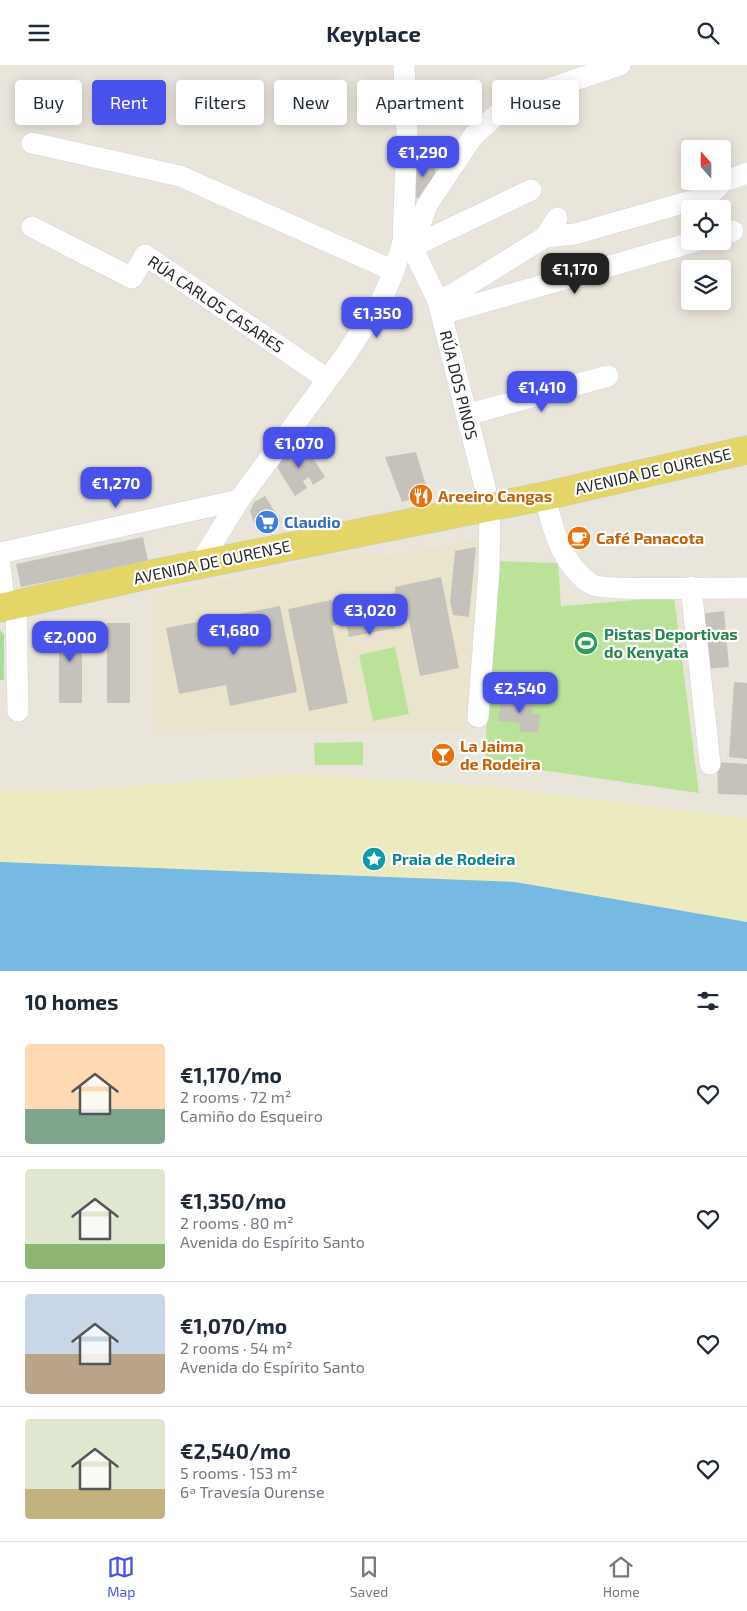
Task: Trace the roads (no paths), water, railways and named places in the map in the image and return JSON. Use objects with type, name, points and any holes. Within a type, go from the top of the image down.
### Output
[{"type":"main road","name":"AVENIDA DE OURENSE","points":[[7,606],[199,565],[545,496],[747,450]]},
{"type":"street","points":[[404,65],[408,244]]},
{"type":"street","points":[[199,565],[239,500],[327,379],[383,297],[427,205],[474,135],[499,113],[521,98],[620,65]]},
{"type":"street","points":[[32,143],[180,176],[394,271]]},
{"type":"street","points":[[440,307],[455,293],[545,237],[575,234],[708,196],[723,182],[747,173]]},
{"type":"street","points":[[408,244],[531,190]]},
{"type":"street","points":[[545,237],[557,217]]},
{"type":"street","name":"RÚA CARLOS CASARES","points":[[32,227],[132,278],[145,255],[327,379]]},
{"type":"street","name":"RÚA DOS PINOS","points":[[408,244],[440,307],[490,507],[490,570],[478,717]]},
{"type":"street","points":[[440,307],[681,245]]},
{"type":"street","points":[[466,415],[608,376]]},
{"type":"street","points":[[545,496],[553,532],[575,571],[593,586],[639,589],[691,587],[747,588]]},
{"type":"street","points":[[0,553],[239,500]]},
{"type":"street","points":[[0,566],[7,606],[18,711]]},
{"type":"street","points":[[691,587],[710,764]]},
{"type":"water","points":[[0,862],[515,882],[747,922],[747,971],[0,971]]},
{"type":"place","name":"Areeiro Cangas","points":[[421,496]]},
{"type":"place","name":"Claudio","points":[[267,522]]},
{"type":"place","name":"Café Panacota","points":[[579,538]]},
{"type":"place","name":"Pistas Deportivas do Kenyata","points":[[586,643]]},
{"type":"place","name":"La Jaima de Rodeira","points":[[443,755]]},
{"type":"place","name":"Praia de Rodeira","points":[[374,859]]}]
